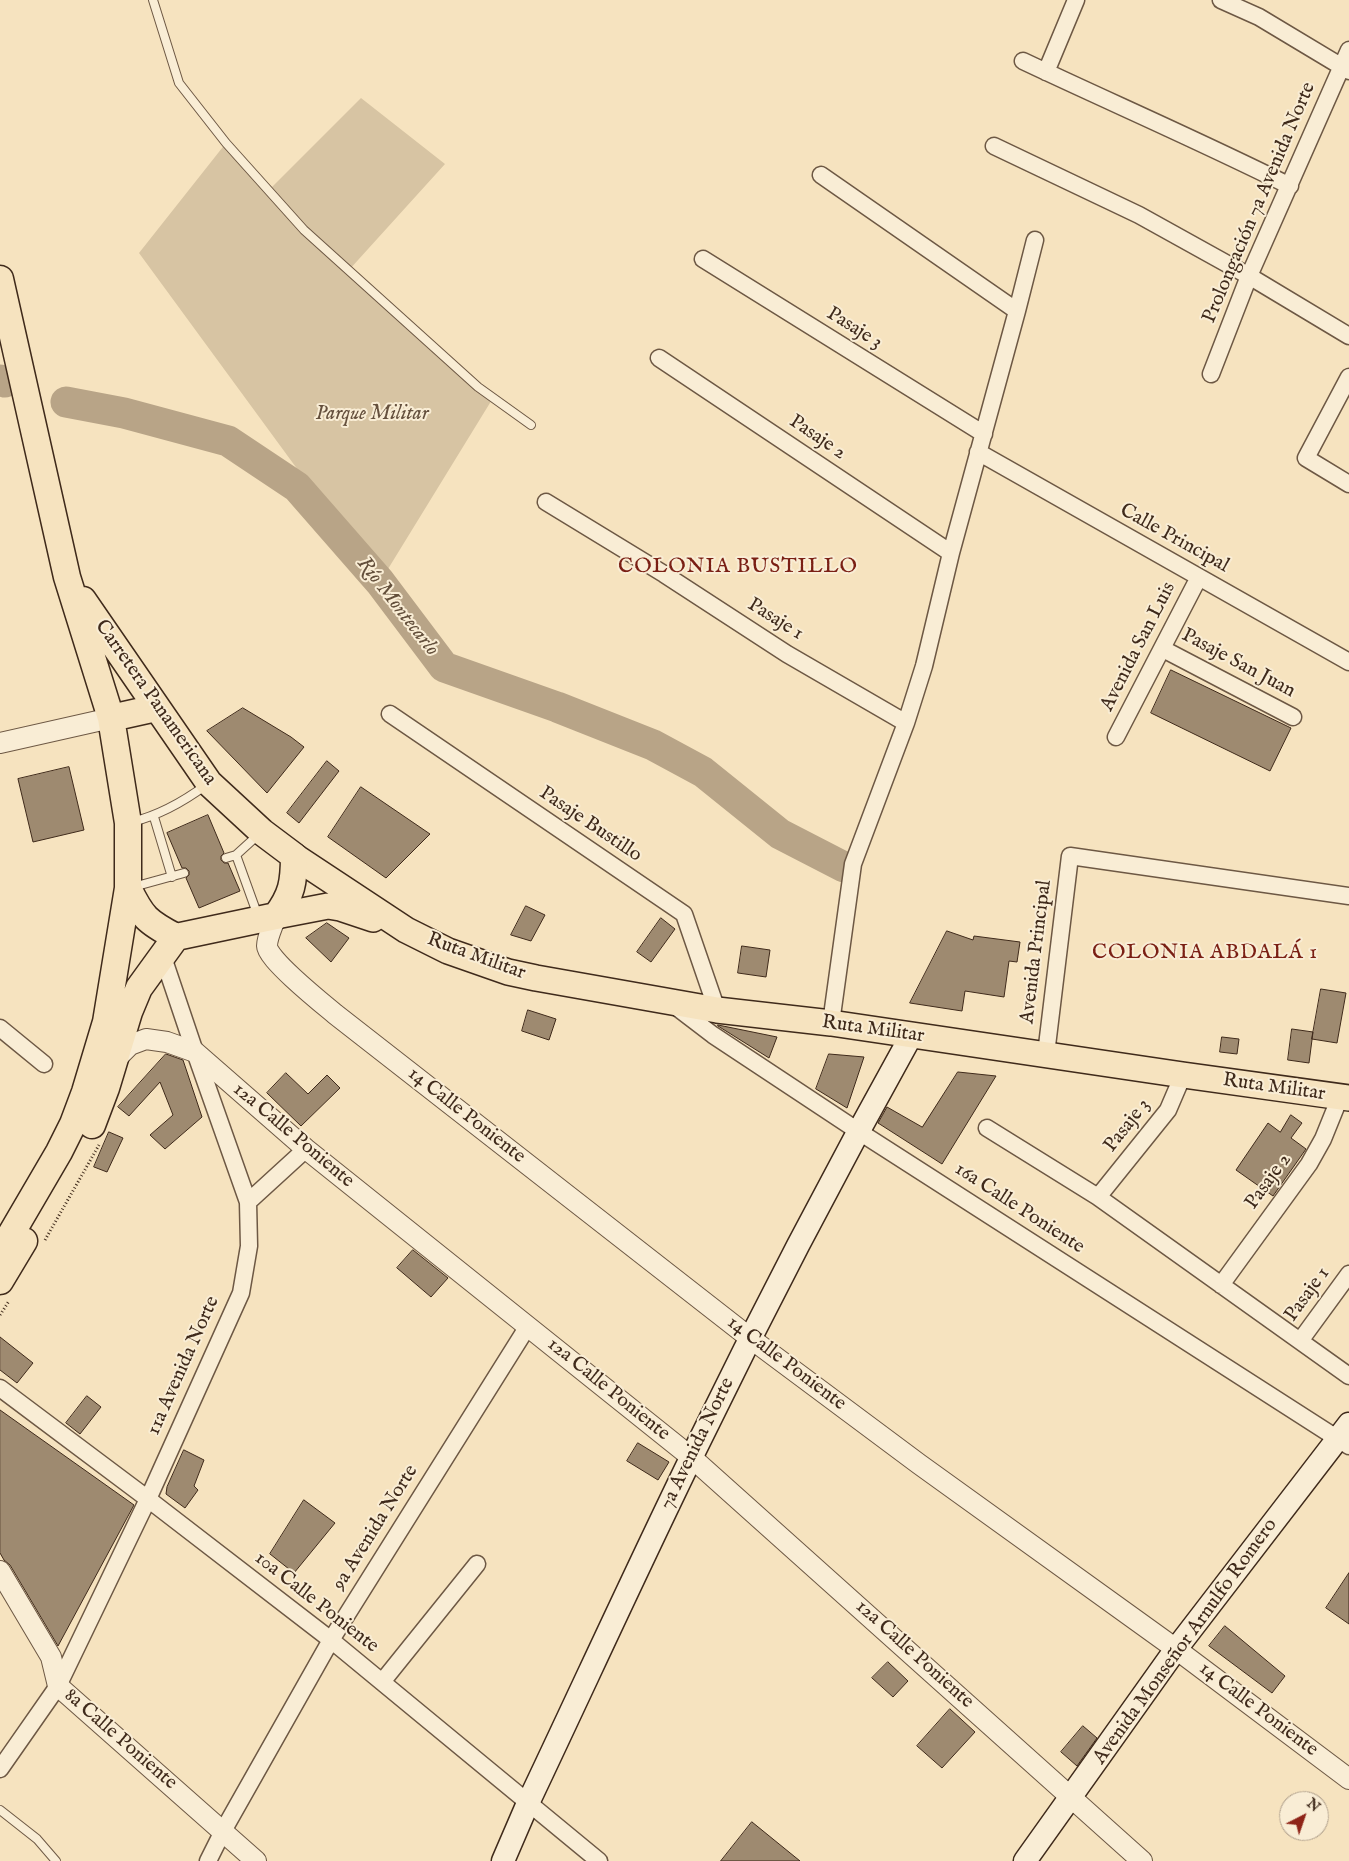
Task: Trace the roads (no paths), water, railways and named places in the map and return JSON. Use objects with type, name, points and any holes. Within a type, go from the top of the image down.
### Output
[{"type":"highway","name":"Carretera Panamericana","points":[[0,279],[68,577],[111,718],[128,824],[128,888],[106,1022],[85,1092],[73,1124],[59,1152],[0,1253]]},
{"type":"highway","name":"Carretera Panamericana","points":[[68,577],[209,783],[262,832],[294,856]]},
{"type":"highway","points":[[111,718],[156,708]]},
{"type":"highway","points":[[5,1290],[91,1126],[106,1088],[129,1012],[139,988],[169,945],[267,918],[284,905],[291,891],[294,878],[294,856]]},
{"type":"highway","points":[[128,888],[140,912],[153,924],[169,945]]},
{"type":"main road","name":"Ruta Militar","points":[[294,856],[406,930],[448,951],[508,972],[717,1010],[831,1023],[1345,1097]]},
{"type":"main road","name":"Ruta Militar","points":[[267,918],[328,906],[340,908],[406,930]]},
{"type":"main road","name":"7a Avenida Norte","points":[[503,1861],[528,1803],[691,1457],[750,1338],[858,1131],[911,1036]]},
{"type":"main road","name":"Avenida Monseñor Arnulfo Romero","points":[[1025,1861],[1072,1798],[1176,1649],[1346,1436]]},
{"type":"street","points":[[1046,72],[1076,0]]},
{"type":"street","points":[[1221,0],[1259,17],[1345,69]]},
{"type":"street","name":"Prolongación 7a Avenida Norte","points":[[1212,374],[1249,276],[1345,69],[1349,50]]},
{"type":"street","points":[[1023,61],[1217,150],[1290,186]]},
{"type":"street","points":[[994,146],[1139,215],[1249,276],[1349,336]]},
{"type":"street","points":[[821,175],[1017,311]]},
{"type":"street","points":[[831,1023],[853,864],[906,723],[924,666],[951,553],[1035,240]]},
{"type":"street","name":"Pasaje 3","points":[[703,259],[984,434]]},
{"type":"street","name":"Pasaje 2","points":[[659,358],[951,553]]},
{"type":"street","points":[[1349,377],[1306,458],[1349,484]]},
{"type":"street","name":"Calle Principal","points":[[978,452],[1349,662]]},
{"type":"street","name":"Pasaje 1","points":[[546,502],[664,574],[787,654],[906,723]]},
{"type":"street","name":"Avenida San Luis","points":[[1116,737],[1199,577]]},
{"type":"street","name":"Pasaje San Juan","points":[[1163,649],[1293,717]]},
{"type":"street","name":"Pasaje Bustillo","points":[[390,714],[684,914],[717,1010]]},
{"type":"street","points":[[0,743],[111,718]]},
{"type":"street","name":"Avenida Principal","points":[[1046,1054],[1070,856],[1349,896]]},
{"type":"street","name":"14 Calle Poniente","points":[[267,918],[268,953],[280,966],[335,1014],[750,1338],[919,1464],[1176,1649],[1349,1779]]},
{"type":"street","name":"11a Avenida Norte","points":[[0,1769],[58,1686],[148,1498],[241,1293],[249,1246],[248,1202],[195,1052],[169,945]]},
{"type":"street","name":"16a Calle Poniente","points":[[669,1002],[713,1034],[858,1131],[1346,1436]]},
{"type":"street","points":[[0,1028],[44,1064]]},
{"type":"street","name":"12a Calle Poniente","points":[[115,1060],[130,1045],[146,1039],[168,1042],[195,1052],[306,1149],[691,1457],[1142,1861]]},
{"type":"street","name":"Pasaje 3","points":[[1098,1197],[1168,1110],[1183,1075]]},
{"type":"street","name":"Pasaje 2","points":[[1221,1284],[1309,1164],[1345,1097]]},
{"type":"street","points":[[987,1128],[1098,1197],[1349,1376]]},
{"type":"street","points":[[248,1202],[306,1149]]},
{"type":"street","name":"Pasaje 1","points":[[1300,1341],[1349,1274]]},
{"type":"street","name":"9a Avenida Norte","points":[[208,1861],[331,1640],[528,1326]]},
{"type":"street","name":"10a Calle Poniente","points":[[0,1388],[148,1498],[331,1640],[599,1861]]},
{"type":"street","points":[[382,1682],[476,1564]]},
{"type":"street","name":"8a Calle Poniente","points":[[0,1571],[51,1656],[58,1686],[256,1861]]},
{"type":"lane","points":[[153,0],[179,84],[226,143],[304,230],[478,387],[531,425]]},
{"type":"lane","points":[[128,824],[154,817],[188,798],[209,783]]},
{"type":"lane","points":[[154,817],[172,877]]},
{"type":"lane","points":[[226,858],[236,855],[262,832]]},
{"type":"lane","points":[[236,855],[267,918]]},
{"type":"lane","points":[[128,888],[184,873]]},
{"type":"lane","points":[[0,1810],[37,1839],[56,1861]]},
{"type":"waterway","name":"Río Montecarlo","points":[[0,380],[5,382]]},
{"type":"waterway","name":"Río Montecarlo","points":[[66,402],[124,413],[228,441],[297,487],[380,582],[444,667],[557,707],[653,745],[703,772],[780,834],[844,867]]},
{"type":"district","name":"COLONIA BUSTILLO","points":[[738,568]]},
{"type":"district","name":"COLONIA ABDALÁ 1","points":[[1205,954]]},
{"type":"park label","name":"Parque Militar","points":[[372,415]]}]
